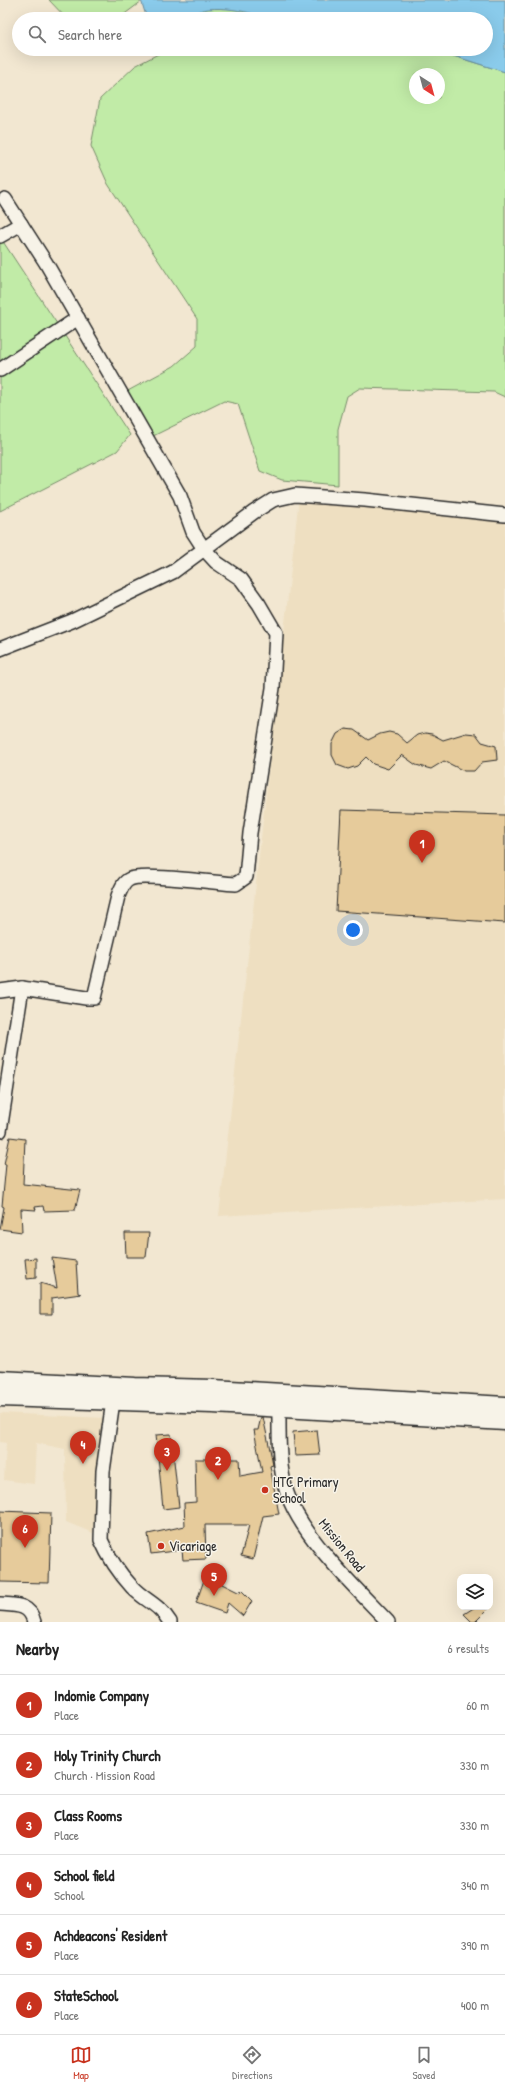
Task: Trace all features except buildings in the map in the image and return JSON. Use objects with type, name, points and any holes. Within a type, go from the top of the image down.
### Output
[{"type":"main road","points":[[0,1380],[135,1388],[213,1389],[505,1406]]},
{"type":"main road","points":[[0,1397],[279,1408],[505,1421]]},
{"type":"street","points":[[0,991],[22,988],[94,998],[118,896],[125,882],[129,879],[144,877],[236,884],[246,877],[250,833],[273,688],[276,633],[259,604],[241,579],[216,562],[204,549],[193,532],[180,496],[78,318],[5,199]]},
{"type":"street","points":[[0,236],[21,224]]},
{"type":"street","points":[[0,370],[78,318]]},
{"type":"street","points":[[0,649],[72,622],[174,572],[273,500],[295,495],[365,500],[505,515]]},
{"type":"street","points":[[0,1131],[22,988]]},
{"type":"street","points":[[113,1401],[103,1471],[101,1540],[105,1549],[132,1587],[158,1606],[170,1622]]},
{"type":"street","name":"Mission Road","points":[[279,1408],[282,1468],[287,1493],[293,1506],[328,1557],[388,1622]]},
{"type":"street","points":[[0,1604],[22,1606],[27,1608],[32,1614],[34,1622]]},
{"type":"shaded area","points":[[300,488],[505,515],[505,1199],[219,1216]]},
{"type":"shaded area","points":[[0,1413],[105,1418],[93,1533],[66,1522],[65,1449],[36,1443],[34,1484],[4,1480],[6,1443],[0,1442]]},
{"type":"green space","points":[[49,0],[142,1],[127,12],[60,12]]},
{"type":"green space","points":[[208,6],[246,10],[251,12],[194,12]]},
{"type":"green space","points":[[154,56],[454,56],[505,72],[505,397],[494,392],[360,388],[347,396],[338,429],[338,485],[282,480],[260,471],[238,404],[224,401],[153,436],[124,393],[174,366],[197,346],[197,319],[108,184],[91,146],[100,99],[135,66]]},
{"type":"green space","points":[[0,237],[130,435],[117,451],[0,511]]},
{"type":"water","points":[[141,0],[505,0],[505,72],[454,56],[493,56],[493,12],[246,12],[238,10],[214,9],[197,12],[145,12]]},
{"type":"place","name":"Indomie Company","points":[[422,863]]},
{"type":"place","name":"School field","points":[[83,1464]]},
{"type":"place","name":"Class Rooms","points":[[167,1471]]},
{"type":"place","name":"Holy Trinity Church","points":[[218,1480]]},
{"type":"place","name":"HTC Primary School","points":[[265,1490]]},
{"type":"place","name":"Vicariage","points":[[161,1546]]},
{"type":"place","name":"StateSchool","points":[[25,1548]]},
{"type":"place","name":"Achdeacons' Resident","points":[[214,1596]]}]
